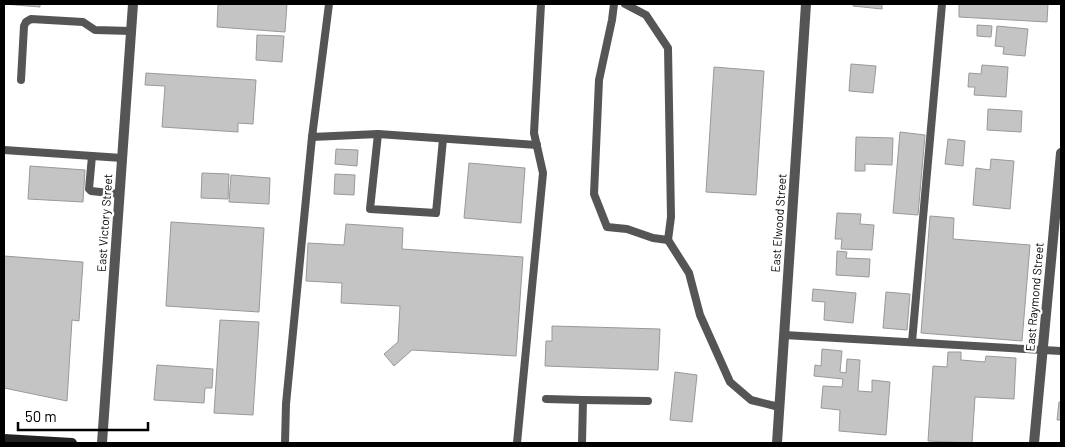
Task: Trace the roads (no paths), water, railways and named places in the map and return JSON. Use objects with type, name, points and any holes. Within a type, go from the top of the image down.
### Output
[{"type":"main road","points":[[4,439],[72,443]]},
{"type":"street","name":"East Victory Street","points":[[102,443],[133,4]]},
{"type":"street","name":"East Elwood Street","points":[[777,443],[806,4]]},
{"type":"street","name":"East Raymond Street","points":[[1034,443],[1061,153]]},
{"type":"lane","points":[[285,443],[286,404],[312,137],[329,4]]},
{"type":"lane","points":[[517,443],[543,173],[534,133],[541,4]]},
{"type":"lane","points":[[614,4],[599,80],[594,194],[607,227],[627,229],[654,238],[668,240]]},
{"type":"lane","points":[[625,4],[646,15],[668,48],[671,217],[668,240],[689,273],[700,316],[730,382],[751,400],[780,407]]},
{"type":"lane","points":[[912,342],[942,4]]},
{"type":"lane","points":[[21,80],[24,26],[31,19],[84,22],[94,30],[131,31]]},
{"type":"lane","points":[[312,137],[378,134],[537,145]]},
{"type":"lane","points":[[378,134],[370,209],[436,213],[443,139]]},
{"type":"lane","points":[[4,150],[122,158]]},
{"type":"lane","points":[[92,156],[90,191],[119,194]]},
{"type":"lane","points":[[784,335],[1061,351]]},
{"type":"lane","points":[[546,399],[648,401]]},
{"type":"lane","points":[[582,443],[583,400]]}]
